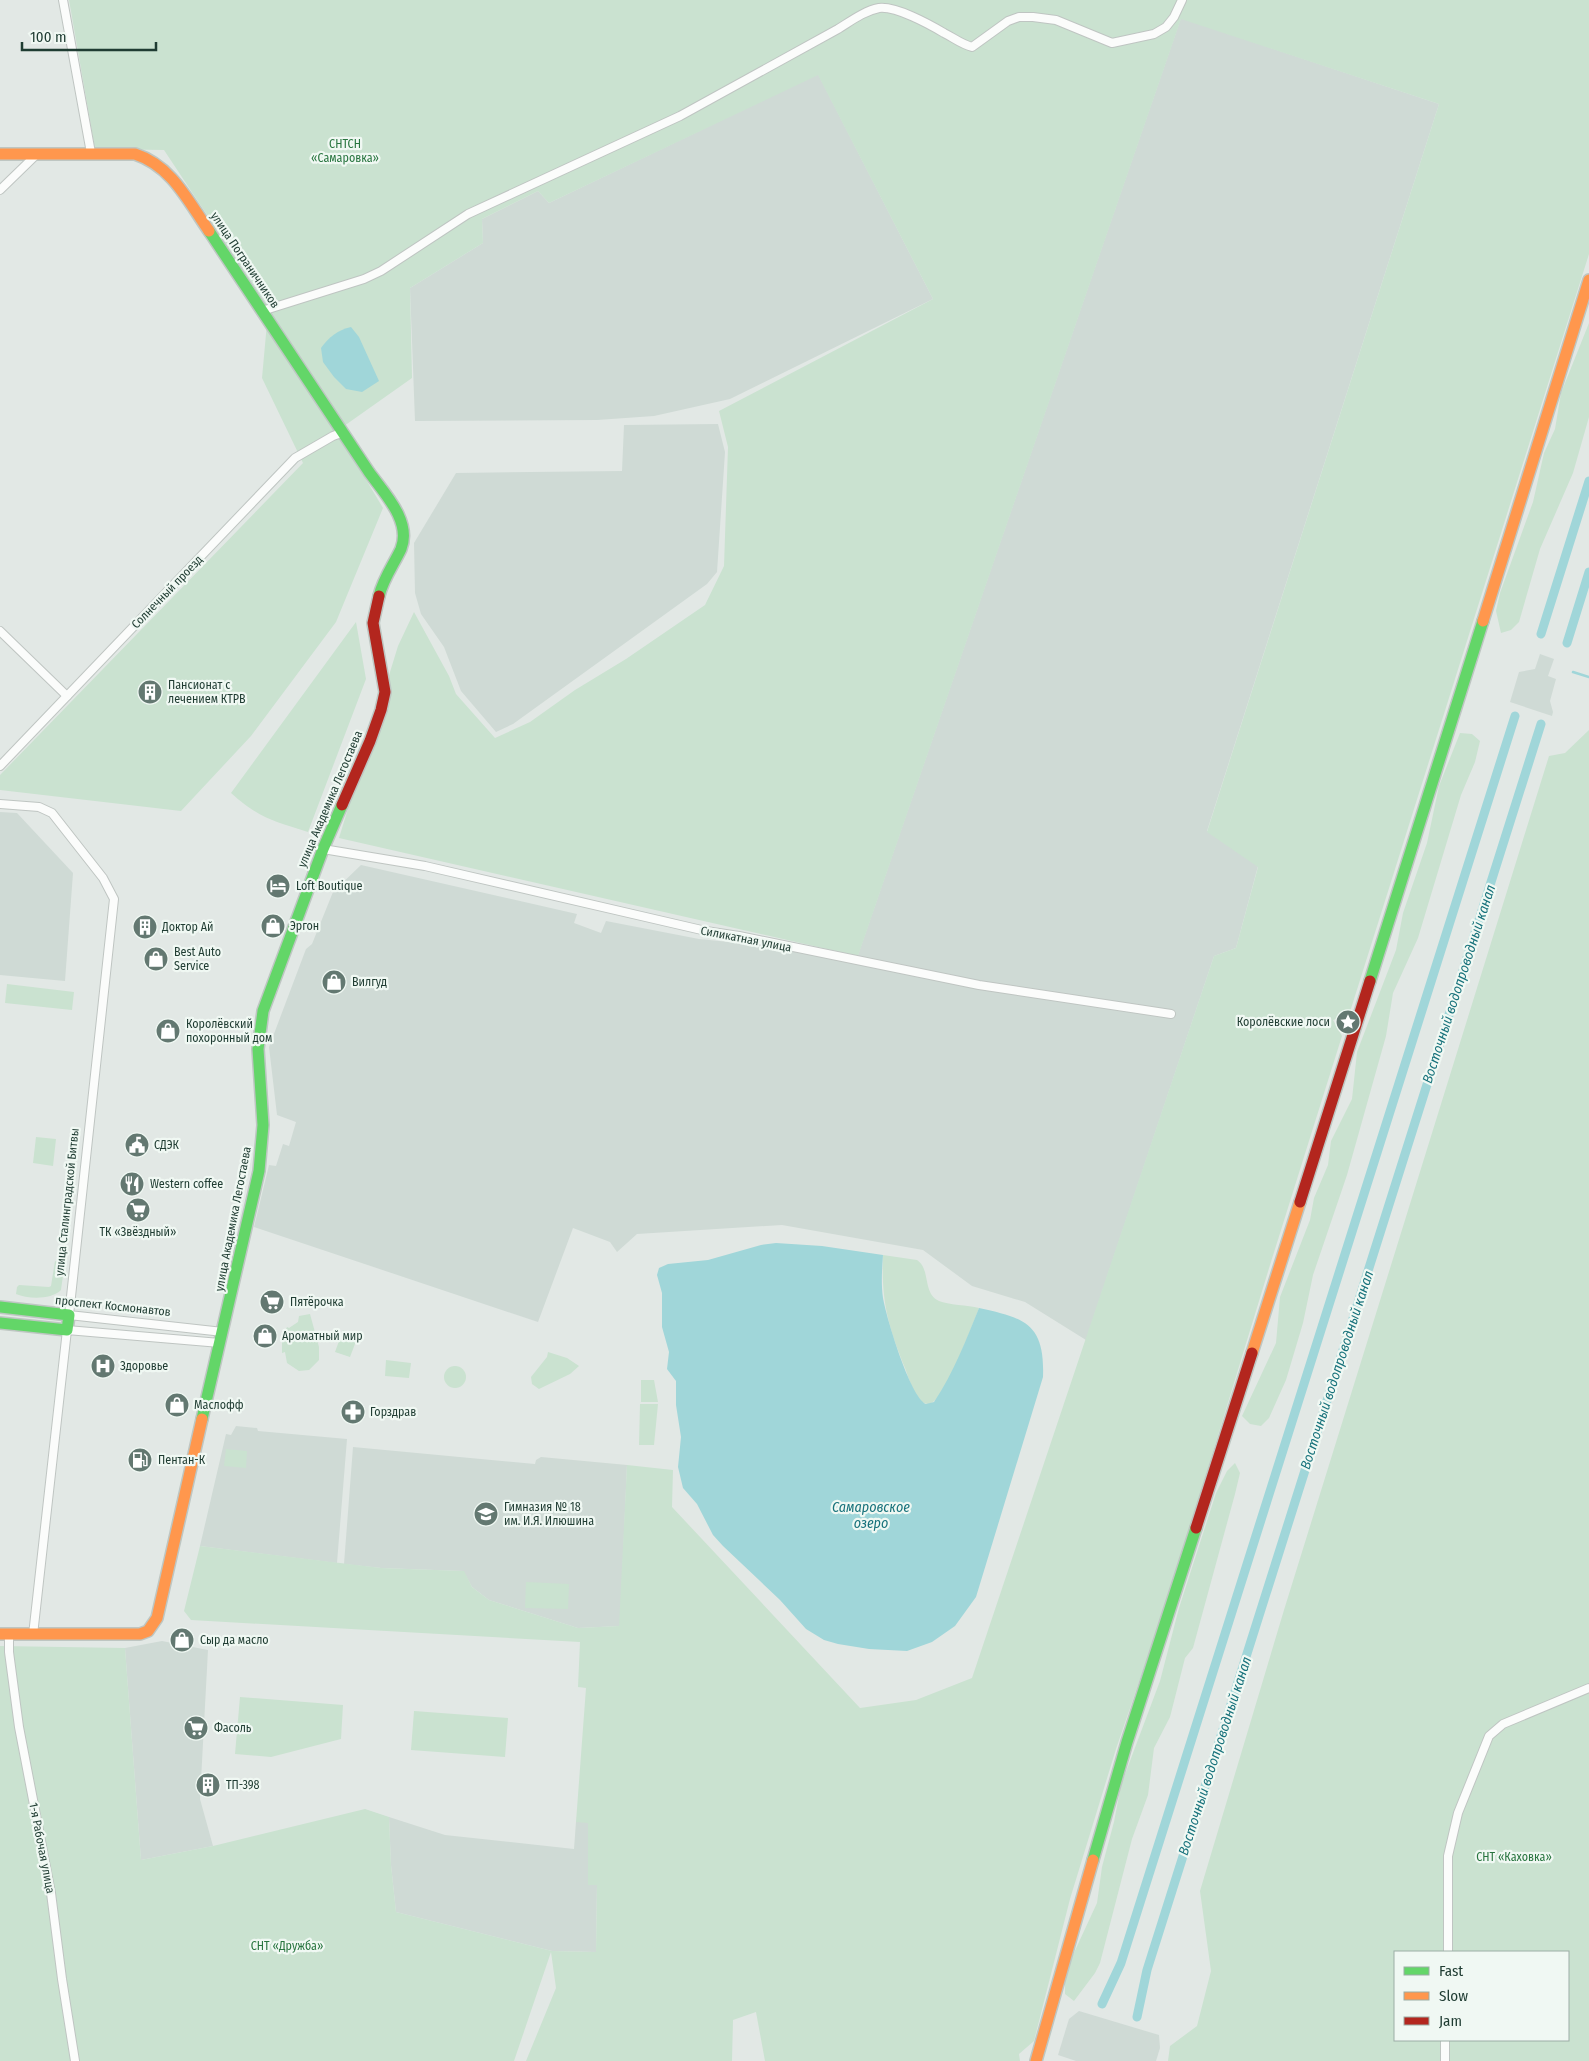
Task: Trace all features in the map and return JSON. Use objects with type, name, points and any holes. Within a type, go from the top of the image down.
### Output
[{"type":"street","points":[[63,0],[92,154]]},
{"type":"street","points":[[262,311],[364,279],[381,271],[468,214],[680,116],[838,29],[863,13],[880,8],[894,9],[936,28],[960,44],[972,48],[1008,21],[1020,17],[1056,20],[1112,43],[1154,34],[1166,27],[1174,17],[1182,0]]},
{"type":"street","name":"улица Пограничников","points":[[0,154],[135,154],[148,157],[161,164],[187,199],[395,508]]},
{"type":"street","points":[[0,190],[38,154]]},
{"type":"street","points":[[1036,2061],[1127,1742],[1357,1024],[1589,280]]},
{"type":"street","name":"Солнечный проезд","points":[[0,766],[295,458],[333,436],[344,432]]},
{"type":"street","name":"улица Академика Легостаева","points":[[33,1634],[129,1635],[148,1632],[157,1618],[259,1171],[262,1111],[257,1070],[258,1030],[263,1011],[323,849],[370,740],[381,710],[385,692],[373,623],[380,592],[402,546],[402,523],[395,508]]},
{"type":"street","points":[[0,630],[67,696]]},
{"type":"street","name":"улица Сталинградской Битвы","points":[[0,804],[39,807],[52,813],[103,878],[114,899],[33,1634]]},
{"type":"street","name":"Силикатная улица","points":[[323,849],[425,866],[706,931],[739,936],[848,960],[979,985],[1171,1014]]},
{"type":"street","name":"проспект Космонавтов","points":[[0,1308],[69,1315],[222,1338]]},
{"type":"street","points":[[0,1323],[67,1330],[222,1338]]},
{"type":"street","points":[[4,1634],[33,1634]]},
{"type":"street","name":"1-я Рабочая улица","points":[[4,1634],[9,1652],[19,1728],[51,1893],[75,2061]]},
{"type":"street","points":[[1448,1951],[1448,1856],[1458,1814],[1489,1736],[1503,1724],[1589,1688]]},
{"type":"street","points":[[1444,2061],[1445,2041]]},
{"type":"shaded area","points":[[1181,18],[1439,104],[1207,831],[1258,866],[1236,948],[1214,956],[1086,1340],[1025,1302],[972,1286],[923,1250],[782,1225],[637,1234],[617,1252],[610,1242],[573,1228],[538,1322],[254,1227],[269,1165],[276,1166],[283,1144],[289,1146],[296,1122],[277,1115],[269,1047],[306,949],[312,944],[333,892],[361,865],[577,914],[574,923],[601,933],[606,921],[699,939],[858,955]]},
{"type":"shaded area","points":[[818,74],[933,299],[730,399],[654,416],[597,420],[415,421],[410,288],[483,243],[482,219],[538,191],[549,203]]},
{"type":"shaded area","points":[[718,424],[725,452],[717,572],[707,584],[513,724],[496,732],[461,691],[444,647],[421,614],[415,593],[414,543],[456,473],[622,471],[624,425]]},
{"type":"shaded area","points":[[1540,654],[1554,659],[1548,676],[1556,679],[1550,701],[1553,712],[1552,716],[1510,702],[1519,672],[1535,669]]},
{"type":"shaded area","points":[[0,812],[17,813],[73,873],[65,981],[0,975]]},
{"type":"shaded area","points":[[236,1426],[257,1428],[258,1431],[347,1439],[337,1563],[200,1546],[226,1434],[231,1435]]},
{"type":"shaded area","name":"Гимназия № 18 им. И.Я. Илюшина","points":[[353,1447],[535,1464],[536,1460],[541,1457],[627,1465],[620,1626],[578,1628],[489,1600],[472,1587],[463,1571],[381,1568],[344,1564]]},
{"type":"shaded area","points":[[162,1641],[208,1650],[200,1799],[213,1846],[141,1860],[125,1648]]},
{"type":"shaded area","points":[[389,1817],[445,1835],[574,1849],[576,1822],[588,1822],[588,1884],[597,1885],[596,1952],[552,1951],[396,1912],[391,1865]]},
{"type":"shaded area","points":[[1079,2011],[1159,2035],[1160,2048],[1156,2061],[1076,2061],[1058,2055],[1069,2019]]},
{"type":"green space","points":[[69,0],[1589,0],[1589,254],[1349,1015],[1333,1020],[1342,1036],[1172,1586],[1116,1749],[1070,1899],[1034,2041],[1019,2054],[1020,2061],[765,2061],[756,2012],[733,2020],[732,2061],[526,2061],[556,1988],[551,1952],[514,2061],[0,2061],[0,1646],[125,1648],[141,1860],[213,1846],[365,1809],[389,1817],[391,1865],[396,1912],[552,1951],[596,1952],[597,1885],[588,1885],[588,1823],[576,1822],[586,1688],[578,1687],[580,1642],[191,1620],[184,1611],[200,1546],[381,1568],[464,1571],[472,1587],[489,1600],[578,1628],[619,1626],[627,1465],[673,1470],[672,1507],[860,1708],[916,1700],[972,1678],[1214,956],[1236,948],[1258,867],[1207,832],[1439,104],[1181,19],[858,956],[339,838],[398,646],[414,612],[449,676],[456,694],[495,738],[530,722],[575,690],[626,659],[705,605],[724,566],[728,447],[719,411],[933,299],[818,75],[549,203],[538,191],[482,219],[483,243],[410,288],[412,378],[337,431],[383,508],[336,622],[251,736],[181,811],[0,790],[0,775],[303,463],[262,378],[268,312],[264,301],[164,150],[95,149]]},
{"type":"green space","points":[[1589,323],[1589,417],[1573,473],[1540,549],[1519,622],[1511,630],[1501,633],[1496,611],[1500,593],[1533,502],[1544,453],[1555,429],[1561,393]]},
{"type":"green space","points":[[356,622],[366,679],[308,832],[267,818],[231,793]]},
{"type":"green space","name":"СНТ «Каховка»","points":[[1589,730],[1589,2061],[1168,2061],[1170,2046],[1197,2026],[1211,1971],[1200,1891],[1284,1610],[1549,756],[1565,753]]},
{"type":"green space","points":[[1460,733],[1472,734],[1480,741],[1475,762],[1461,795],[1418,938],[1393,993],[1386,1036],[1347,1175],[1313,1275],[1303,1323],[1286,1380],[1269,1418],[1261,1426],[1250,1424],[1242,1416],[1276,1343],[1280,1297],[1310,1220],[1314,1198],[1328,1165],[1331,1141],[1352,1099],[1357,1052],[1396,950],[1403,913],[1427,843],[1439,786]]},
{"type":"green space","points":[[7,984],[74,992],[72,1010],[5,1003]]},
{"type":"green space","points":[[36,1137],[56,1139],[53,1166],[33,1163]]},
{"type":"green space","points":[[883,1255],[917,1260],[924,1269],[930,1292],[939,1301],[979,1308],[952,1373],[939,1396],[930,1404],[922,1402],[914,1390],[894,1339],[887,1313],[883,1286]]},
{"type":"green space","points":[[55,1261],[59,1263],[62,1269],[61,1290],[51,1296],[39,1298],[16,1294],[19,1285],[51,1286]]},
{"type":"green space","points":[[310,1314],[319,1347],[319,1360],[309,1370],[299,1371],[287,1363],[285,1352],[282,1353],[282,1338],[287,1327],[289,1328],[298,1322],[299,1316]]},
{"type":"green space","points":[[343,1330],[358,1336],[350,1357],[335,1352]]},
{"type":"green space","points":[[548,1352],[567,1358],[579,1366],[570,1374],[539,1389],[532,1384],[531,1377],[547,1357]]},
{"type":"green space","points":[[386,1360],[411,1363],[409,1378],[385,1376]]},
{"type":"green space","points":[[455,1366],[463,1369],[466,1377],[463,1385],[455,1388],[447,1385],[444,1377],[447,1369]]},
{"type":"green space","points":[[641,1380],[654,1380],[658,1402],[641,1402]]},
{"type":"green space","points":[[640,1404],[658,1404],[654,1445],[639,1445]]},
{"type":"green space","points":[[226,1449],[247,1451],[246,1468],[224,1466]]},
{"type":"green space","points":[[1235,1463],[1240,1473],[1235,1494],[1193,1648],[1185,1658],[1170,1717],[1154,1748],[1148,1795],[1132,1839],[1100,1963],[1095,1973],[1074,2001],[1065,1994],[1065,1982],[1072,1957],[1097,1903],[1102,1867],[1114,1822],[1121,1785],[1160,1681],[1179,1608],[1216,1493],[1227,1471]]},
{"type":"green space","points":[[526,1582],[569,1584],[568,1609],[525,1608]]},
{"type":"green space","points":[[240,1697],[343,1705],[341,1739],[271,1757],[235,1754]]},
{"type":"green space","points":[[414,1711],[508,1718],[505,1757],[411,1750]]},
{"type":"water","points":[[351,327],[359,337],[379,381],[362,392],[346,389],[323,362],[321,348],[324,344],[338,332]]},
{"type":"water","name":"Самаровское озеро","points":[[776,1243],[822,1246],[883,1255],[882,1293],[889,1321],[906,1372],[913,1387],[926,1404],[934,1402],[948,1379],[979,1308],[1020,1320],[1029,1326],[1040,1345],[1043,1359],[1043,1377],[976,1597],[955,1626],[932,1642],[907,1651],[869,1649],[838,1644],[824,1640],[806,1629],[780,1600],[713,1535],[697,1504],[683,1488],[678,1467],[681,1437],[676,1405],[676,1381],[667,1369],[669,1352],[662,1327],[662,1293],[657,1275],[659,1268],[668,1264],[708,1260],[761,1245]]},
{"type":"waterway","name":"Восточный водопроводный канал","points":[[1541,634],[1589,481]]},
{"type":"waterway","name":"Восточный водопроводный канал","points":[[1567,643],[1589,572]]},
{"type":"waterway","points":[[1573,672],[1589,677]]},
{"type":"waterway","name":"Восточный водопроводный канал","points":[[1102,2004],[1121,1963],[1515,716]]},
{"type":"waterway","name":"Восточный водопроводный канал","points":[[1137,2017],[1147,1970],[1541,724]]},
{"type":"traffic: fast","points":[[209,231],[369,472],[389,498],[400,518],[403,528],[401,549],[379,596]]},
{"type":"traffic: fast","points":[[1370,981],[1483,621]]},
{"type":"traffic: fast","points":[[202,1419],[259,1171],[263,1125],[258,1049],[263,1011],[323,849],[342,805]]},
{"type":"traffic: fast","points":[[0,1307],[69,1315],[67,1330],[0,1323]]},
{"type":"traffic: fast","points":[[1093,1860],[1127,1742],[1196,1528]]},
{"type":"traffic: slow","points":[[0,154],[135,154],[159,167],[169,176],[209,231]]},
{"type":"traffic: slow","points":[[1483,621],[1589,280]]},
{"type":"traffic: slow","points":[[1252,1353],[1300,1202]]},
{"type":"traffic: slow","points":[[0,1634],[140,1634],[148,1631],[157,1618],[202,1419]]},
{"type":"traffic: slow","points":[[1036,2061],[1093,1860]]},
{"type":"traffic: jam","points":[[342,805],[370,741],[385,692],[373,623],[379,596]]},
{"type":"traffic: jam","points":[[1300,1202],[1370,981]]},
{"type":"traffic: jam","points":[[1196,1528],[1252,1353]]},
{"type":"place","name":"Пансионат с лечением КТРВ","points":[[150,692]]},
{"type":"place","name":"Loft Boutique","points":[[278,886]]},
{"type":"place","name":"Эргон","points":[[273,926]]},
{"type":"place","name":"Доктор Ай","points":[[145,927]]},
{"type":"place","name":"Best Auto Service","points":[[156,959]]},
{"type":"place","name":"Вилгуд","points":[[334,982]]},
{"type":"place","name":"Королёвские лоси","points":[[1348,1022]]},
{"type":"place","name":"Королёвский похоронный дом","points":[[168,1031]]},
{"type":"place","name":"СДЭК","points":[[137,1145]]},
{"type":"place","name":"Western coffee","points":[[132,1184]]},
{"type":"place","name":"ТК «Звёздный»","points":[[138,1210]]},
{"type":"place","name":"Пятёрочка","points":[[272,1302]]},
{"type":"place","name":"Ароматный мир","points":[[265,1336]]},
{"type":"place","name":"Здоровье","points":[[103,1366]]},
{"type":"place","name":"Маслофф","points":[[177,1405]]},
{"type":"place","name":"Горздрав","points":[[353,1412]]},
{"type":"place","name":"Пентан-К","points":[[140,1460]]},
{"type":"place","name":"Гимназия № 18 им. И.Я. Илюшина","points":[[486,1514]]},
{"type":"place","name":"Сыр да масло","points":[[182,1640]]},
{"type":"place","name":"Фасоль","points":[[196,1728]]},
{"type":"place","name":"ТП-398","points":[[208,1785]]},
{"type":"park label","name":"СНТСН «Самаровка»","points":[[345,151]]},
{"type":"park label","name":"СНТ «Дружба»","points":[[287,1946]]}]
